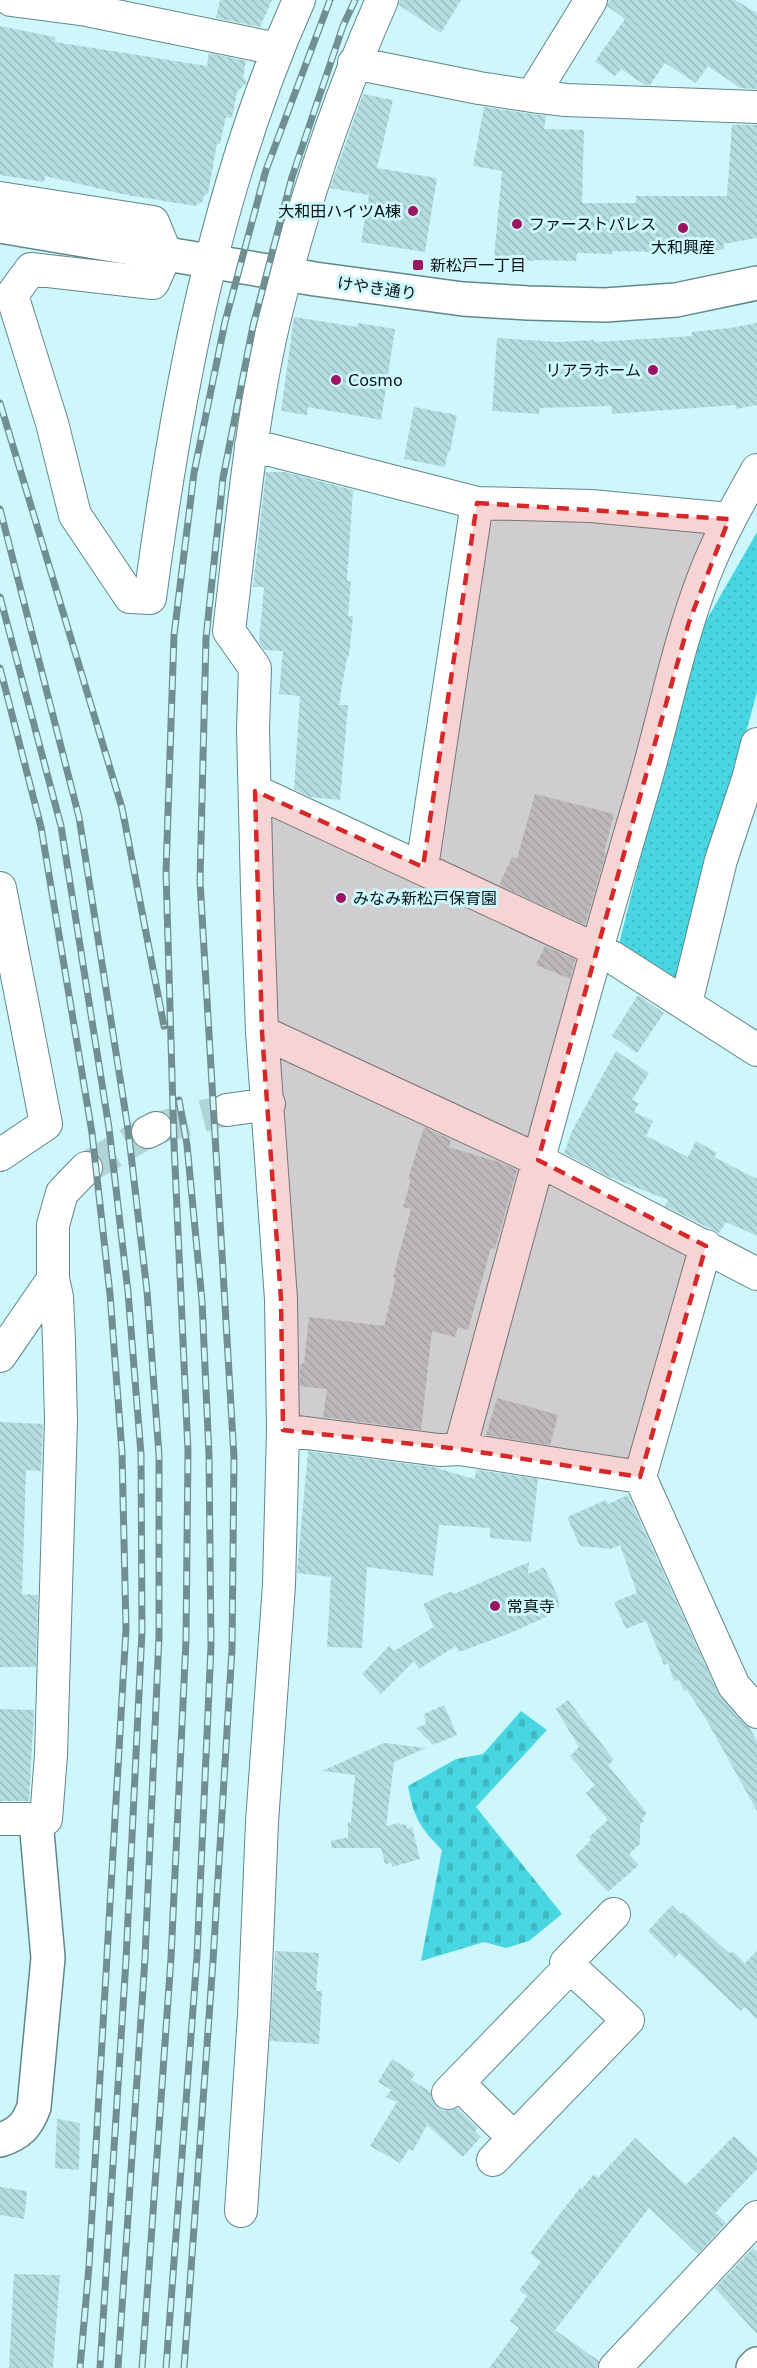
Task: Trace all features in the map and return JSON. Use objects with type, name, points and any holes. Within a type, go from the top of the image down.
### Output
[{"type":"street","points":[[11,0],[89,5],[277,49]]},
{"type":"street","points":[[0,198],[153,222],[166,254],[153,283],[31,269],[12,295],[52,423],[75,515],[130,597],[150,598],[165,483],[211,262],[231,188],[277,49],[299,0]]},
{"type":"street","points":[[242,2211],[254,2015],[262,1822],[279,1585],[283,1430],[281,1299],[262,1032],[253,729],[255,668],[229,631],[251,445],[277,310],[354,63],[382,0]]},
{"type":"street","points":[[532,96],[591,0]]},
{"type":"street","points":[[354,63],[479,88],[566,100],[757,107]]},
{"type":"street","name":"けやき通り","points":[[0,226],[399,292],[463,299],[594,305],[676,300],[757,283]]},
{"type":"street","points":[[251,445],[477,503],[591,506],[729,519]]},
{"type":"street","points":[[460,1449],[596,950],[643,792],[689,622],[704,576],[729,519],[757,470]]},
{"type":"street","points":[[422,867],[477,503]]},
{"type":"street","points":[[686,1003],[721,860],[757,744]]},
{"type":"street","points":[[255,791],[618,960],[757,1050]]},
{"type":"street","points":[[0,888],[46,1124],[0,1155]]},
{"type":"street","points":[[262,1032],[538,1160],[757,1274]]},
{"type":"street","points":[[227,1110],[268,1104]]},
{"type":"street","points":[[0,1819],[46,1820],[51,1755],[61,1420],[52,1225],[62,1193],[87,1168]]},
{"type":"street","points":[[706,1246],[640,1477],[734,1686],[757,1712]]},
{"type":"street","points":[[0,1356],[53,1279]]},
{"type":"street","points":[[283,1430],[439,1450],[460,1449],[640,1477]]},
{"type":"street","points":[[0,2140],[17,2134],[29,2122],[34,2107],[48,1958],[36,1820]]},
{"type":"street","points":[[570,1967],[453,2088],[503,2149],[628,2020],[566,1963],[614,1914]]},
{"type":"street","points":[[615,2368],[757,2217]]},
{"type":"street","points":[[753,2368],[757,2364]]},
{"type":"highlighted area","points":[[477,503],[729,519],[689,622],[538,1160],[706,1246],[640,1477],[460,1449],[283,1430],[281,1299],[262,1032],[255,791],[423,867]]},
{"type":"green space","points":[[757,532],[757,692],[679,980],[619,944],[695,640]]},
{"type":"green space","points":[[521,1711],[547,1730],[476,1807],[562,1914],[529,1941],[506,1948],[484,1942],[421,1961],[442,1850],[419,1821],[408,1786],[456,1759],[483,1754]]},
{"type":"building","points":[[220,0],[272,0],[260,27],[216,18]]},
{"type":"building","points":[[400,0],[461,0],[441,33],[399,5]]},
{"type":"building","points":[[609,0],[735,0],[757,13],[757,89],[740,88],[708,66],[696,83],[665,63],[650,85],[645,85],[621,69],[615,76],[595,61],[625,19],[607,6]]},
{"type":"building","points":[[0,26],[55,37],[55,42],[207,66],[209,53],[246,61],[243,77],[247,82],[237,92],[232,118],[226,117],[220,144],[217,143],[208,194],[204,195],[203,201],[195,206],[127,195],[45,176],[44,182],[0,175]]},
{"type":"building","points":[[363,94],[393,100],[377,168],[437,178],[425,252],[361,242],[369,195],[330,188]]},
{"type":"building","points":[[484,107],[546,116],[544,129],[584,130],[582,203],[636,203],[636,196],[727,196],[732,125],[757,125],[757,238],[723,244],[724,249],[699,253],[612,251],[612,254],[577,253],[576,261],[494,258],[502,171],[473,166]]},
{"type":"building","points":[[294,317],[357,327],[358,323],[395,329],[381,420],[308,407],[307,415],[281,411]]},
{"type":"building","points":[[757,323],[757,405],[736,409],[736,405],[612,414],[611,406],[540,408],[539,414],[492,411],[497,338],[558,342],[594,340],[594,342],[692,336],[692,332]]},
{"type":"building","points":[[414,407],[457,415],[445,467],[404,459]]},
{"type":"building","points":[[266,472],[285,472],[353,490],[347,581],[351,581],[348,616],[353,616],[349,656],[339,705],[348,705],[340,800],[310,797],[294,789],[300,696],[279,694],[283,651],[264,650],[259,642],[264,587],[253,587]]},
{"type":"building","points":[[535,794],[614,814],[604,852],[606,853],[585,925],[499,885],[512,857],[517,859]]},
{"type":"building","points":[[545,946],[575,960],[570,979],[536,965]]},
{"type":"building","points":[[638,995],[664,1013],[637,1053],[612,1036]]},
{"type":"building","points":[[616,1051],[649,1073],[632,1100],[639,1103],[634,1112],[653,1121],[646,1136],[688,1157],[696,1141],[717,1153],[714,1157],[757,1179],[757,1236],[726,1222],[719,1233],[665,1206],[668,1200],[605,1175],[564,1153],[572,1131]]},
{"type":"building","points":[[424,1127],[451,1140],[449,1147],[499,1162],[517,1170],[495,1249],[491,1248],[468,1330],[458,1327],[455,1337],[432,1331],[421,1430],[323,1417],[327,1389],[300,1386],[300,1365],[304,1363],[309,1317],[384,1326],[396,1278],[393,1277],[411,1209],[403,1207],[411,1179],[408,1179]]},
{"type":"building","points":[[497,1398],[558,1415],[550,1445],[486,1435]]},
{"type":"building","points":[[0,1422],[43,1424],[41,1471],[26,1470],[22,1594],[38,1595],[36,1667],[0,1667]]},
{"type":"building","points":[[308,1451],[433,1467],[474,1479],[477,1470],[538,1479],[531,1542],[490,1538],[490,1528],[439,1525],[433,1576],[367,1567],[362,1648],[327,1647],[331,1577],[297,1573]]},
{"type":"building","points":[[628,1495],[718,1693],[750,1728],[757,1742],[757,1811],[706,1719],[687,1690],[684,1691],[679,1680],[674,1681],[668,1663],[664,1665],[646,1621],[626,1629],[614,1602],[637,1593],[620,1545],[611,1549],[580,1546],[567,1517],[606,1500],[608,1504]]},
{"type":"building","points":[[529,1562],[528,1574],[544,1567],[558,1597],[559,1607],[544,1613],[546,1617],[459,1652],[456,1646],[419,1669],[414,1661],[381,1694],[362,1674],[389,1646],[394,1651],[434,1627],[423,1604],[452,1591],[454,1594]]},
{"type":"building","points":[[568,1700],[614,1760],[608,1765],[647,1813],[640,1824],[640,1844],[629,1854],[639,1865],[608,1892],[576,1855],[591,1840],[589,1837],[608,1820],[586,1793],[595,1785],[570,1756],[579,1747],[556,1709]]},
{"type":"building","points":[[444,1705],[457,1735],[433,1745],[416,1728],[426,1724],[424,1714]]},
{"type":"building","points":[[0,1709],[34,1710],[29,1801],[0,1801]]},
{"type":"building","points":[[384,1743],[426,1748],[394,1762],[386,1826],[400,1823],[401,1825],[406,1824],[407,1829],[412,1827],[420,1859],[392,1867],[391,1863],[385,1864],[381,1848],[332,1848],[331,1841],[348,1837],[355,1775],[322,1771]]},
{"type":"building","points":[[672,1905],[729,1953],[732,1951],[745,1963],[757,1951],[757,2020],[745,2007],[741,2011],[679,1953],[675,1958],[648,1931]]},
{"type":"building","points":[[275,1951],[319,1953],[316,1991],[322,1991],[319,2044],[270,2041]]},
{"type":"building","points":[[392,2059],[415,2074],[411,2080],[431,2092],[431,2098],[436,2106],[444,2111],[457,2108],[478,2128],[475,2132],[481,2137],[463,2157],[427,2125],[413,2151],[409,2149],[400,2163],[370,2146],[397,2102],[386,2097],[391,2090],[378,2082]]},
{"type":"building","points":[[57,2119],[80,2123],[79,2170],[55,2168]]},
{"type":"building","points":[[734,2136],[757,2158],[757,2169],[715,2213],[726,2223],[698,2254],[649,2208],[555,2330],[599,2361],[598,2368],[489,2368],[519,2328],[510,2321],[527,2296],[519,2290],[541,2262],[530,2253],[580,2188],[582,2189],[594,2174],[598,2178],[635,2138],[686,2185]]},
{"type":"building","points":[[0,2187],[27,2191],[24,2219],[0,2215]]},
{"type":"building","points":[[753,2248],[757,2252],[757,2334],[715,2288]]},
{"type":"building","points":[[14,2274],[60,2275],[53,2368],[9,2368]]},
{"type":"tunnel","points":[[156,1128],[227,1110]]},
{"type":"tunnel","points":[[86,1168],[148,1132]]},
{"type":"railway","points":[[142,2368],[171,1958],[186,1640],[188,1451],[174,1143],[166,872],[174,635],[194,473],[225,322],[266,170],[330,0]]},
{"type":"railway","points":[[184,2368],[213,1961],[232,1649],[234,1457],[200,881],[206,638],[223,478],[253,326],[292,177],[343,26],[355,0]]},
{"type":"railway","points":[[0,403],[122,808],[164,1026]]},
{"type":"railway","points":[[0,509],[79,817],[128,1129],[147,1291],[159,1455],[159,1636],[145,1958],[118,2368]]},
{"type":"railway","points":[[0,597],[61,826],[109,1128],[128,1292],[141,1454],[142,1631],[126,1960],[100,2368]]},
{"type":"railway","points":[[0,668],[41,827],[92,1133],[110,1294],[122,1452],[126,1629],[89,2266],[80,2368]]},
{"type":"railway","points":[[166,2368],[197,1956],[211,1646],[209,1455],[202,1301],[187,1145],[179,1100]]},
{"type":"place","name":"大和田ハイツA棟","points":[[413,211]]},
{"type":"place","name":"ファーストパレス","points":[[517,224]]},
{"type":"place","name":"大和興産","points":[[683,228]]},
{"type":"place","name":"新松戸一丁目","points":[[418,265]]},
{"type":"place","name":"リアラホーム","points":[[653,370]]},
{"type":"place","name":"Cosmo","points":[[336,380]]},
{"type":"place","name":"みなみ新松戸保育園","points":[[341,898]]},
{"type":"place","name":"常真寺","points":[[495,1606]]}]
